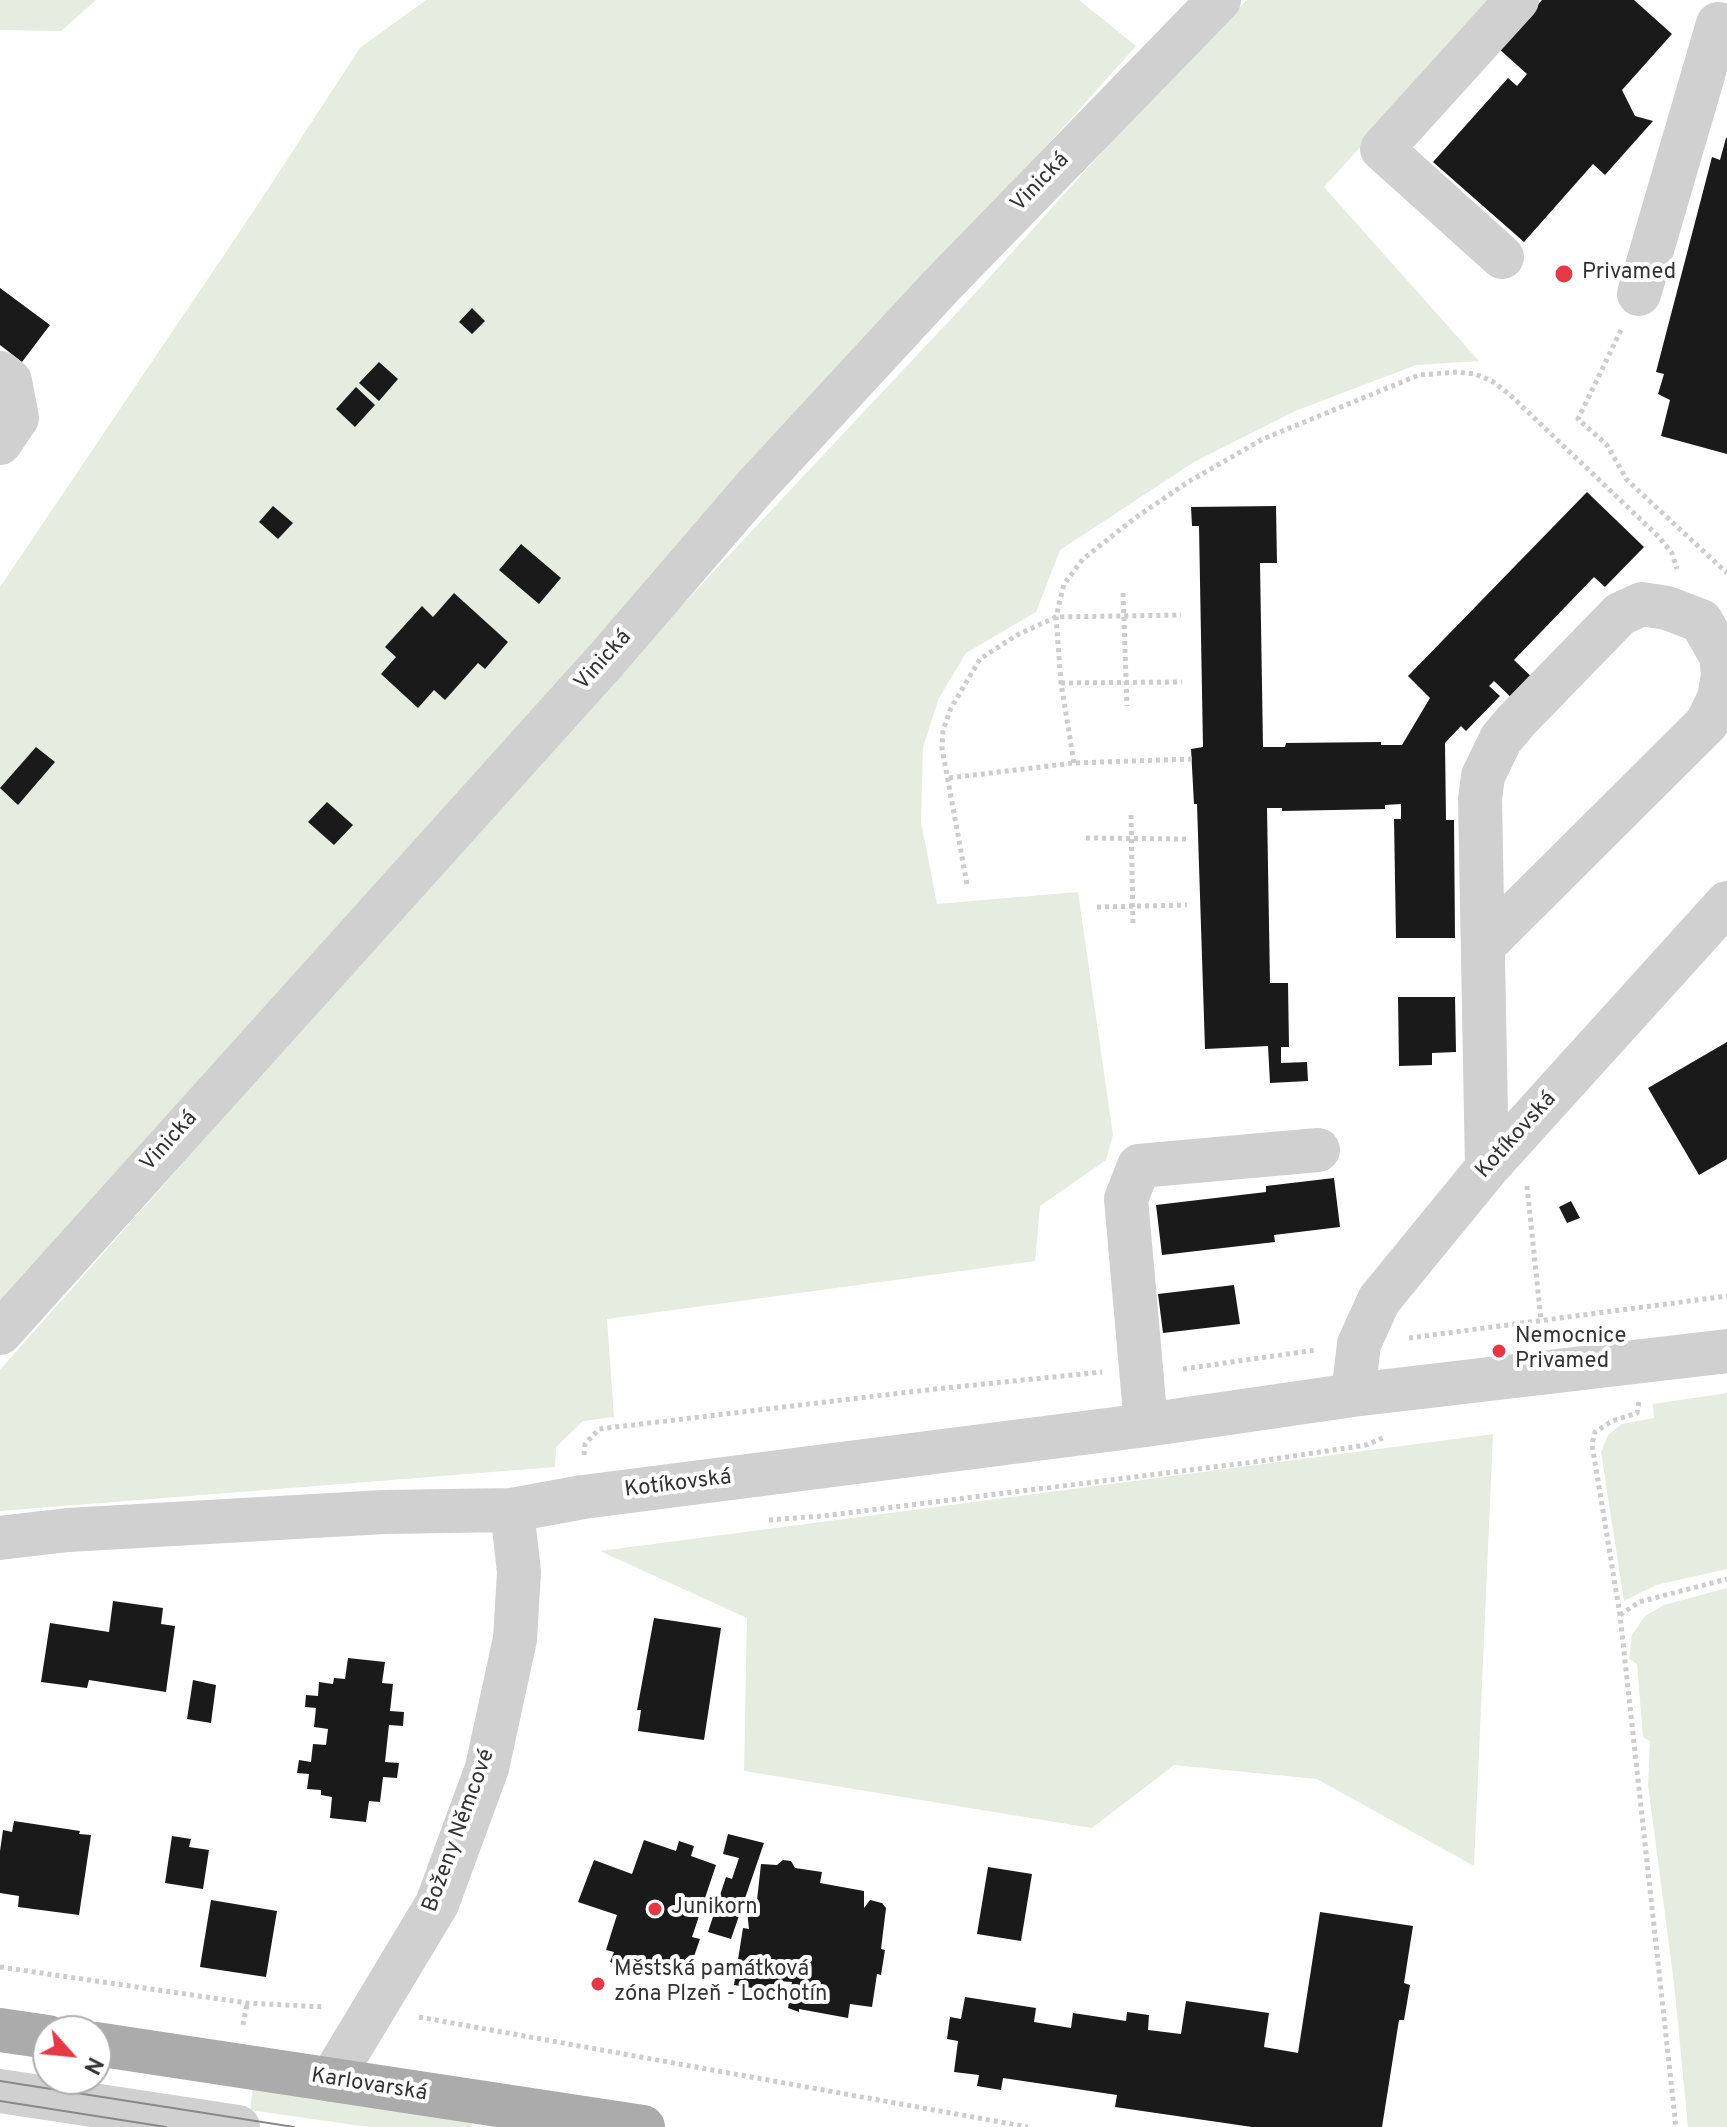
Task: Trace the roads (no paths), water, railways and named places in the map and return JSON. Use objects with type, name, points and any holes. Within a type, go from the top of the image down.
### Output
[{"type":"main road","points":[[0,2030],[32,2035]]},
{"type":"main road","name":"Karlovarská","points":[[112,2046],[643,2127]]},
{"type":"street","name":"Vinická","points":[[0,1333],[607,659],[755,487],[941,286],[1219,0]]},
{"type":"street","points":[[1502,257],[1382,149],[1517,0]]},
{"type":"street","points":[[1639,294],[1722,17]]},
{"type":"street","points":[[0,373],[10,381],[17,418],[0,443]]},
{"type":"street","points":[[1483,946],[1707,723],[1719,698],[1723,675],[1721,656],[1701,621],[1667,608],[1642,604],[1620,614],[1517,720],[1492,755],[1483,776],[1480,799],[1487,1168]]},
{"type":"street","name":"Kotíkovská","points":[[1353,1395],[1359,1344],[1379,1300],[1487,1168],[1727,903]]},
{"type":"street","points":[[1146,1425],[1126,1199],[1139,1166],[1318,1150]]},
{"type":"street","name":"Kotíkovská","points":[[0,1538],[68,1530],[353,1514],[512,1510],[583,1497],[1146,1425],[1353,1395],[1727,1351]]},
{"type":"street","name":"Boženy Němcové","points":[[331,2080],[354,2004],[437,1904],[487,1768],[515,1639],[519,1572],[512,1510]]},
{"type":"street","points":[[0,2091],[238,2127]]},
{"type":"tram line","points":[[0,2081],[294,2127]]},
{"type":"tram line","points":[[0,2101],[166,2127]]},
{"type":"place","name":"Privamed","points":[[1564,274]]},
{"type":"place","name":"Nemocnice Privamed","points":[[1499,1351]]},
{"type":"place","name":"Junikorn","points":[[655,1909]]},
{"type":"place","name":"Městská památková zóna Plzeň - Lochotín","points":[[598,1984]]}]
